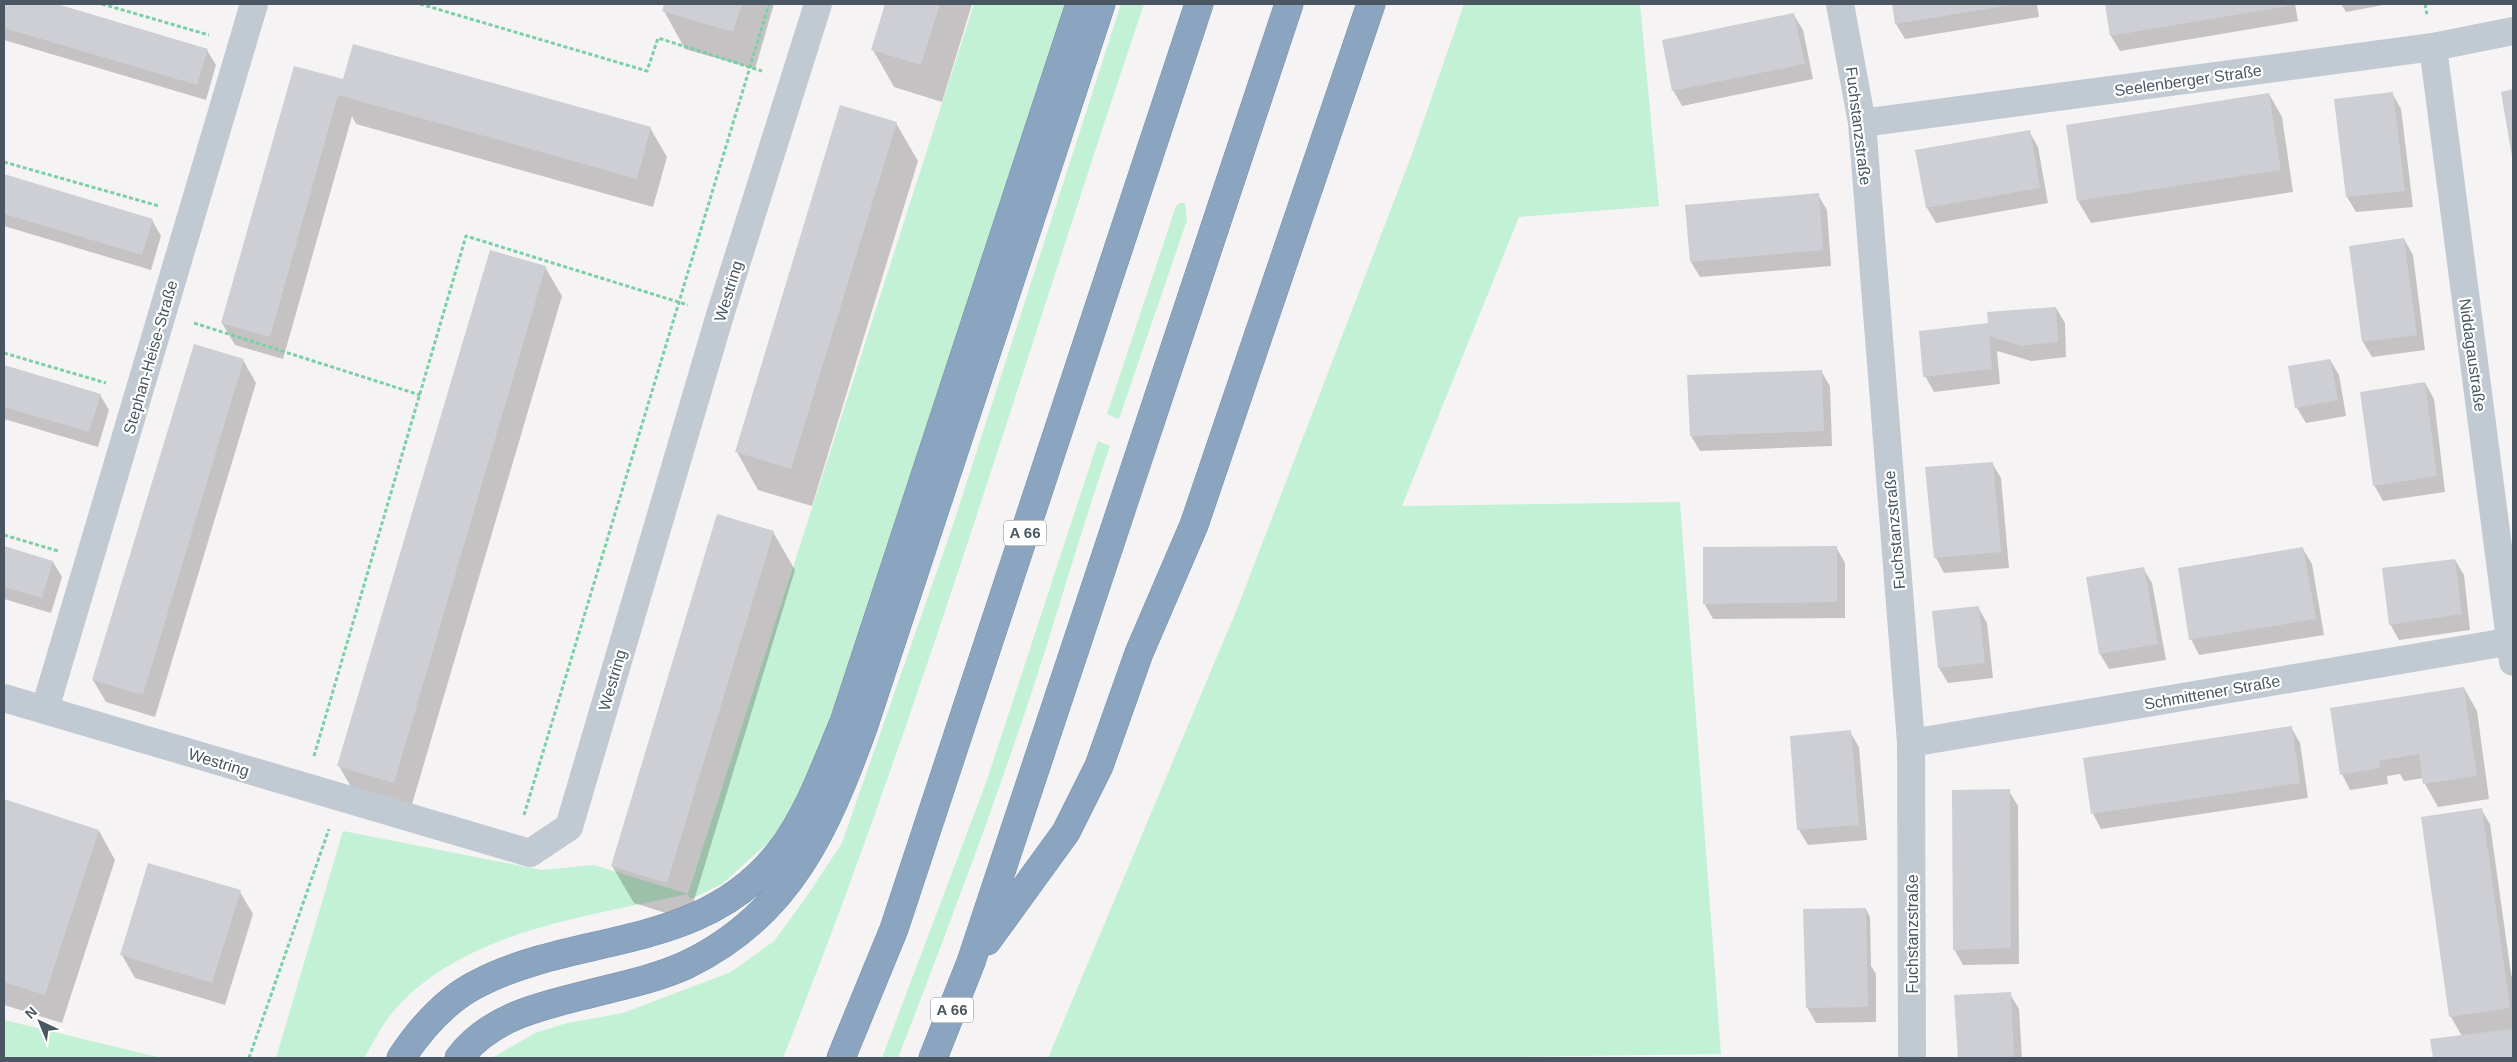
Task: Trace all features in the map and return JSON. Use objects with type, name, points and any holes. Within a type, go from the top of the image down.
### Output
[{"type":"highway","points":[[401,1058],[415,1036],[443,1008],[478,983],[515,967],[656,932],[696,917],[724,902],[753,880],[766,867],[800,823],[844,722],[1080,4]]},
{"type":"highway","points":[[459,1058],[494,1026],[530,1009],[645,979],[684,966],[719,947],[747,927],[776,899],[801,866],[820,834],[863,728],[1101,4]]},
{"type":"highway","name":"A 66","points":[[841,1058],[894,929],[1199,4]]},
{"type":"highway","name":"A 66","points":[[933,1058],[971,962],[1288,4]]},
{"type":"highway","points":[[971,962],[1066,832],[1098,766],[1139,653],[1194,525],[1371,4]]},
{"type":"street","name":"Stephan-Heise-Straße","points":[[46,709],[254,4]]},
{"type":"street","name":"Westring","points":[[4,698],[530,854],[569,827],[720,315],[818,4]]},
{"type":"street","name":"Fuchstanzstraße","points":[[1840,4],[1862,123],[1912,743],[1912,1058]]},
{"type":"street","name":"Seelenberger Straße","points":[[1862,123],[2433,47],[2513,31]]},
{"type":"street","name":"Niddagaustraße","points":[[2433,47],[2512,648]]},
{"type":"street","name":"Schmittener Straße","points":[[1912,743],[2512,648]]},
{"type":"path","points":[[102,4],[241,44]]},
{"type":"path","points":[[420,4],[647,71],[658,38],[793,82]]},
{"type":"path","points":[[514,849],[769,4]]},
{"type":"path","points":[[4,162],[191,215]]},
{"type":"path","points":[[305,788],[466,236],[720,315]]},
{"type":"path","points":[[162,313],[420,395]]},
{"type":"path","points":[[4,353],[139,393]]},
{"type":"path","points":[[4,535],[90,561]]},
{"type":"path","points":[[250,1058],[340,798]]},
{"type":"green space","points":[[974,4],[1071,4],[839,706],[798,800],[769,842],[722,884],[691,899],[687,894],[569,920],[529,931],[490,945],[454,963],[421,985],[388,1018],[364,1058],[276,1058],[343,831],[542,870],[594,865],[688,894]]},
{"type":"green space","points":[[1121,4],[1144,4],[926,666],[881,797],[783,1058],[492,1058],[535,1033],[567,1023],[623,1013],[731,972],[774,941],[805,899],[842,843],[952,528]]},
{"type":"green space","points":[[1464,4],[1640,4],[1659,206],[1519,217],[1402,506],[1680,502],[1721,1054],[1433,1058],[1048,1058],[1237,609],[1411,157]]},
{"type":"green space","points":[[1180,203],[1185,203],[1187,220],[1119,419],[1107,414],[1176,206]]},
{"type":"green space","points":[[1098,441],[1110,446],[1012,752],[898,1058],[882,1058],[987,780]]},
{"type":"green space","points":[[4,1020],[162,1058],[4,1058]]},
{"type":"building","points":[[4,4],[57,4],[208,49],[197,85],[4,28]]},
{"type":"building","points":[[664,4],[742,4],[733,32],[662,11]]},
{"type":"building","points":[[885,4],[940,4],[921,65],[871,50]]},
{"type":"building","points":[[1892,4],[2010,4],[2010,5],[1895,24]]},
{"type":"building","points":[[2105,4],[2289,4],[2290,6],[2110,36]]},
{"type":"building","points":[[1794,13],[1805,64],[1672,91],[1662,40]]},
{"type":"building","points":[[353,44],[651,127],[637,179],[338,95],[270,337],[221,323],[294,66],[343,79]]},
{"type":"building","points":[[2513,89],[2513,157],[2512,157],[2501,92]]},
{"type":"building","points":[[2393,92],[2405,191],[2346,197],[2334,99]]},
{"type":"building","points":[[2269,93],[2281,170],[2077,201],[2066,125]]},
{"type":"building","points":[[840,105],[897,122],[791,469],[735,452]]},
{"type":"building","points":[[2030,130],[2040,188],[1926,208],[1915,150]]},
{"type":"building","points":[[4,174],[153,219],[142,255],[4,214]]},
{"type":"building","points":[[1819,193],[1823,250],[1690,262],[1685,205]]},
{"type":"building","points":[[2404,238],[2417,335],[2362,342],[2349,246]]},
{"type":"building","points":[[490,250],[546,266],[394,783],[337,766]]},
{"type":"building","points":[[2056,307],[2058,342],[2021,346],[1989,336],[1992,369],[1923,377],[1919,331],[1988,323],[1987,312]]},
{"type":"building","points":[[194,344],[244,359],[143,695],[92,680]]},
{"type":"building","points":[[2330,359],[2338,400],[2295,408],[2288,366]]},
{"type":"building","points":[[4,365],[101,394],[89,432],[4,407]]},
{"type":"building","points":[[1822,370],[1824,431],[1690,436],[1687,375]]},
{"type":"building","points":[[2425,382],[2437,476],[2373,486],[2360,392]]},
{"type":"building","points":[[1993,462],[2001,552],[1934,558],[1925,467]]},
{"type":"building","points":[[717,514],[774,531],[667,883],[611,866]]},
{"type":"building","points":[[4,546],[53,561],[42,598],[4,587]]},
{"type":"building","points":[[1837,546],[1837,602],[1703,604],[1703,547]]},
{"type":"building","points":[[2303,547],[2316,619],[2189,640],[2178,568]]},
{"type":"building","points":[[2455,559],[2462,614],[2389,625],[2382,568]]},
{"type":"building","points":[[2144,567],[2158,644],[2099,654],[2086,577]]},
{"type":"building","points":[[1979,606],[1985,663],[1938,668],[1932,611]]},
{"type":"building","points":[[2464,687],[2477,776],[2423,784],[2419,754],[2379,761],[2380,768],[2340,775],[2330,708]]},
{"type":"building","points":[[2292,726],[2300,783],[2091,814],[2083,758]]},
{"type":"building","points":[[1851,730],[1859,825],[1797,830],[1790,736]]},
{"type":"building","points":[[2010,789],[2011,948],[1953,950],[1952,790]]},
{"type":"building","points":[[4,799],[99,830],[45,995],[4,982]]},
{"type":"building","points":[[2482,808],[2510,1008],[2449,1017],[2421,817]]},
{"type":"building","points":[[148,863],[241,890],[212,983],[120,955]]},
{"type":"building","points":[[1866,908],[1868,1007],[1806,1008],[1803,909]]},
{"type":"building","points":[[2011,992],[2014,1058],[1958,1058],[1954,995]]},
{"type":"building","points":[[2512,1029],[2513,1058],[2433,1058],[2430,1039]]}]
